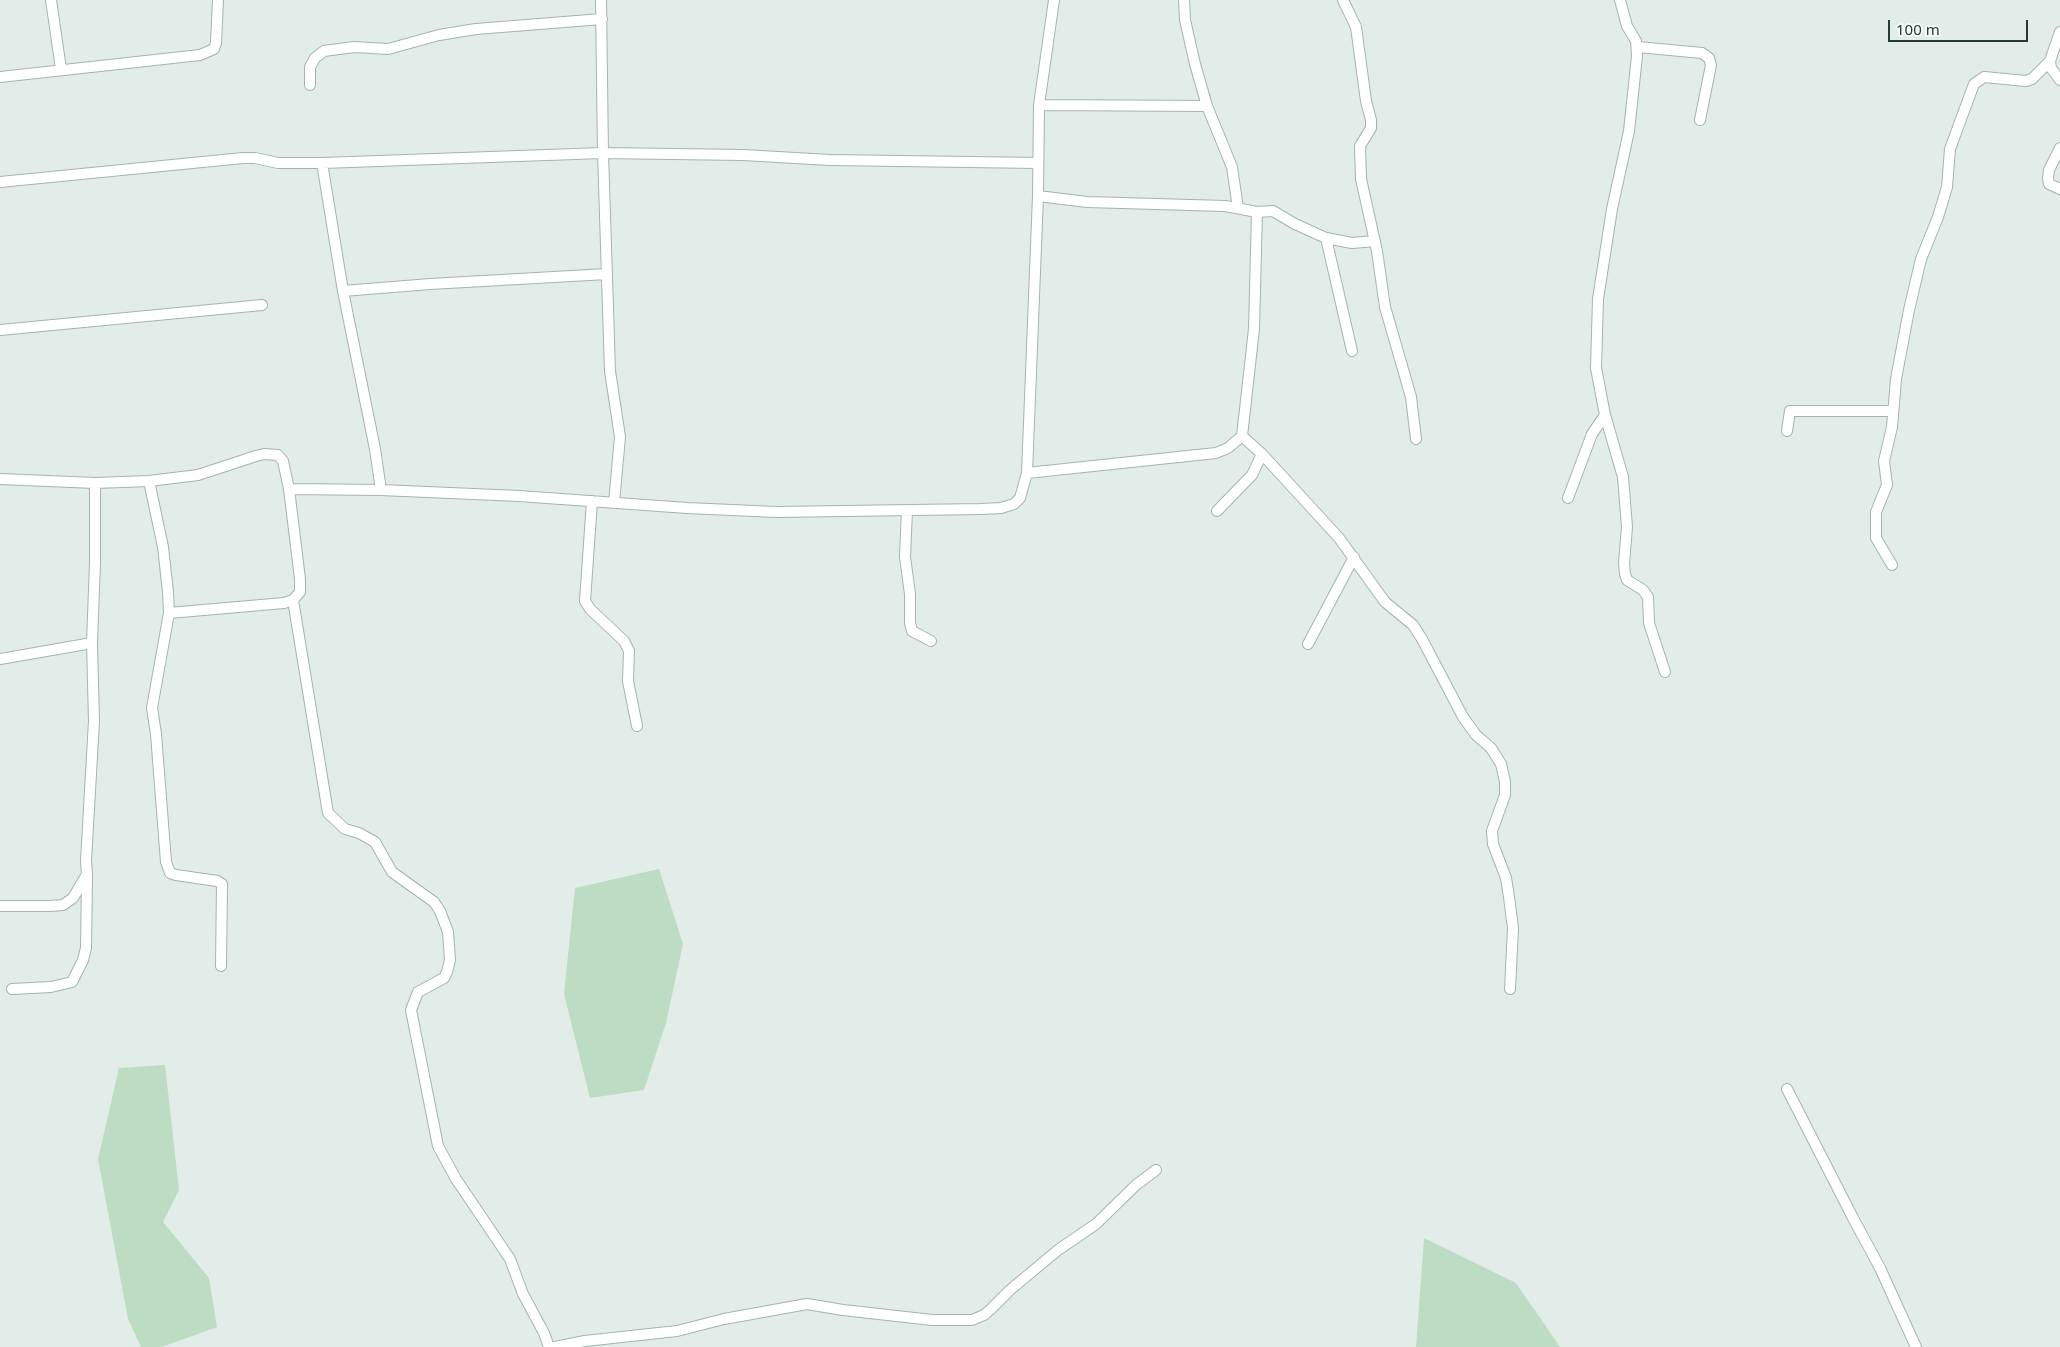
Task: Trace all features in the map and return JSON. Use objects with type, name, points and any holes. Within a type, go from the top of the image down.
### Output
[{"type":"street","points":[[51,0],[61,69]]},
{"type":"street","points":[[0,77],[200,55],[214,49],[216,43],[218,0]]},
{"type":"street","points":[[602,0],[603,153],[610,371],[620,437],[614,502]]},
{"type":"street","points":[[289,489],[381,490],[776,512],[981,509],[1001,508],[1014,504],[1020,498],[1027,473],[1038,196],[1039,105],[1054,0]]},
{"type":"street","points":[[1184,0],[1185,20],[1207,106],[1232,167],[1238,208]]},
{"type":"street","points":[[1343,0],[1356,27],[1366,101],[1371,120],[1371,128],[1360,146],[1361,179],[1375,242],[1385,307],[1410,397],[1416,440]]},
{"type":"street","points":[[1617,1],[1638,47],[1630,131],[1612,209],[1598,299],[1596,368],[1605,414],[1623,477],[1627,527],[1625,574],[1627,580],[1643,590],[1648,597],[1649,624],[1665,672]]},
{"type":"street","points":[[310,85],[310,67],[315,58],[324,52],[354,47],[388,49],[439,35],[476,29],[602,19]]},
{"type":"street","points":[[1892,565],[1876,538],[1876,509],[1886,492],[1884,461],[1892,427],[1896,379],[1921,259],[1938,217],[1947,187],[1950,149],[1974,84],[1984,77],[2026,81],[2032,79],[2050,61],[2060,32]]},
{"type":"street","points":[[1638,47],[1702,53],[1710,58],[1711,65],[1700,120]]},
{"type":"street","points":[[2050,61],[2051,68],[2060,80]]},
{"type":"street","points":[[1039,105],[1207,106]]},
{"type":"street","points":[[2060,148],[2049,170],[2048,178],[2049,184],[2060,189]]},
{"type":"street","points":[[0,182],[243,158],[255,158],[278,163],[322,163],[603,153],[830,160],[1038,163]]},
{"type":"street","points":[[322,163],[381,490]]},
{"type":"street","points":[[1038,196],[1087,202],[1225,206],[1257,212],[1273,211],[1295,224],[1326,238],[1352,243],[1375,242]]},
{"type":"street","points":[[1027,473],[1216,453],[1228,448],[1242,436],[1254,329],[1257,212]]},
{"type":"street","points":[[1326,238],[1352,351]]},
{"type":"street","points":[[344,292],[430,284],[607,274]]},
{"type":"street","points":[[0,330],[262,305]]},
{"type":"street","points":[[1787,431],[1790,411],[1893,411]]},
{"type":"street","points":[[1568,498],[1592,434],[1605,414]]},
{"type":"street","points":[[1242,436],[1262,454],[1354,557],[1385,602],[1413,625],[1462,717],[1476,735],[1491,748],[1501,764],[1505,782],[1505,795],[1492,831],[1493,844],[1506,878],[1513,928],[1510,989]]},
{"type":"street","points":[[1217,511],[1252,475],[1262,454]]},
{"type":"street","points":[[0,479],[95,483],[149,481],[198,475],[256,456],[278,455],[283,461],[289,489],[300,592],[293,600],[284,604],[169,613]]},
{"type":"street","points":[[149,481],[163,546],[169,613],[152,708],[156,734],[166,862],[170,873],[176,876],[218,881],[222,884],[221,966]]},
{"type":"street","points":[[12,989],[72,982],[86,948],[86,861],[94,721],[92,643],[95,483]]},
{"type":"street","points":[[592,501],[585,601],[590,609],[624,642],[629,651],[628,681],[637,726]]},
{"type":"street","points":[[908,510],[905,557],[910,594],[910,623],[912,631],[931,641]]},
{"type":"street","points":[[1308,644],[1327,612],[1354,557]]},
{"type":"street","points":[[293,600],[328,813],[345,829],[359,833],[375,842],[392,872],[434,902],[440,911],[448,932],[450,960],[447,972],[444,978],[418,992],[411,1010],[438,1146],[456,1179],[510,1259],[523,1294],[544,1333],[549,1347]]},
{"type":"street","points":[[0,659],[92,643]]},
{"type":"street","points":[[0,906],[63,905],[73,898],[87,874]]},
{"type":"street","points":[[1787,1089],[1880,1268],[1916,1347]]},
{"type":"street","points":[[555,1347],[585,1341],[677,1331],[724,1319],[807,1304],[932,1320],[972,1320],[984,1315],[1010,1290],[1058,1250],[1096,1224],[1136,1185],[1156,1170]]},
{"type":"green space","points":[[659,869],[683,944],[666,1023],[644,1090],[590,1098],[564,994],[575,888]]},
{"type":"green space","points":[[165,1065],[179,1190],[163,1222],[209,1278],[217,1327],[162,1347],[141,1347],[128,1319],[98,1159],[119,1068]]},
{"type":"green space","points":[[1424,1238],[1516,1283],[1560,1347],[1416,1347]]}]
